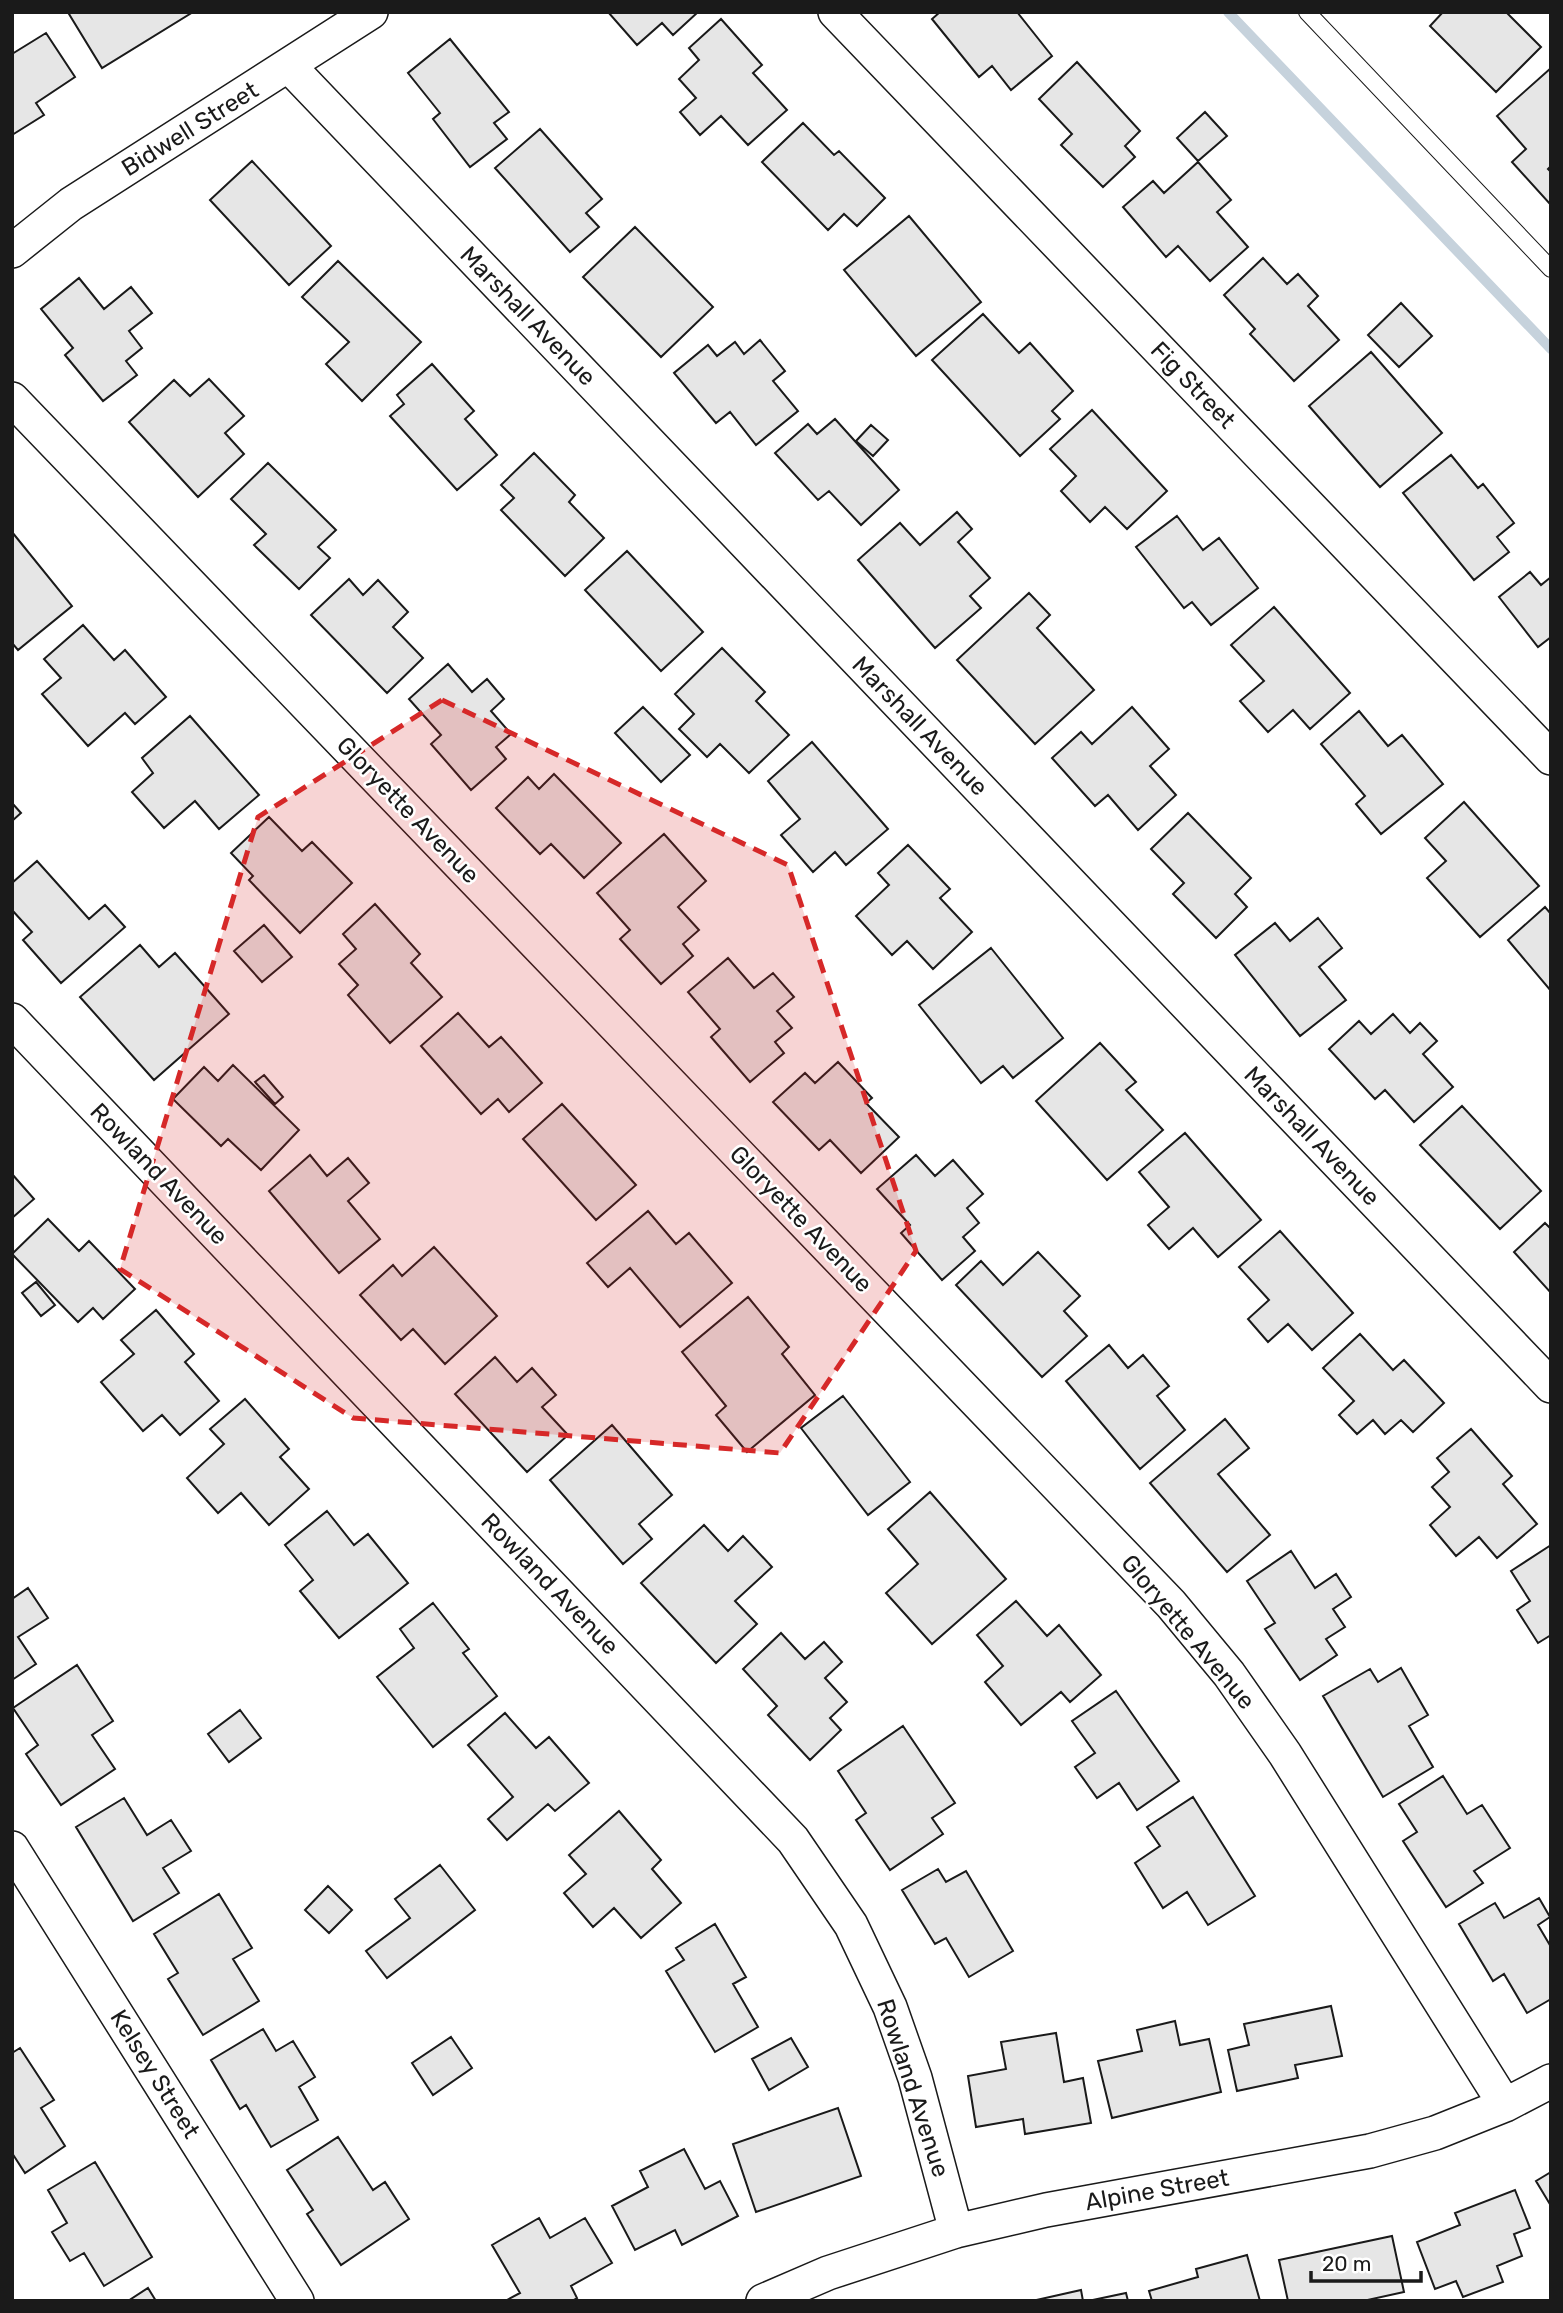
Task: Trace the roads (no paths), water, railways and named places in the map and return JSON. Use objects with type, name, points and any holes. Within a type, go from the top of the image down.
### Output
[{"type":"street","name":"Bidwell Street","points":[[12,251],[71,204],[371,12]]},
{"type":"street","name":"Fig Street","points":[[835,12],[1551,758]]},
{"type":"street","name":"Marshall Avenue","points":[[289,66],[1551,1386]]},
{"type":"street","name":"Gloryette Avenue","points":[[12,399],[1171,1604],[1229,1674],[1285,1754],[1505,2105]]},
{"type":"street","name":"Rowland Avenue","points":[[12,1020],[793,1840],[851,1925],[890,2007],[915,2078],[956,2231]]},
{"type":"street","name":"Kelsey Street","points":[[12,1848],[297,2301]]},
{"type":"street","name":"Alpine Street","points":[[763,2301],[828,2273],[956,2231],[1046,2210],[1370,2151],[1435,2133],[1505,2105],[1551,2081]]},
{"type":"lane","points":[[1307,12],[1551,269]]},
{"type":"waterway","points":[[1228,12],[1551,349]]}]
